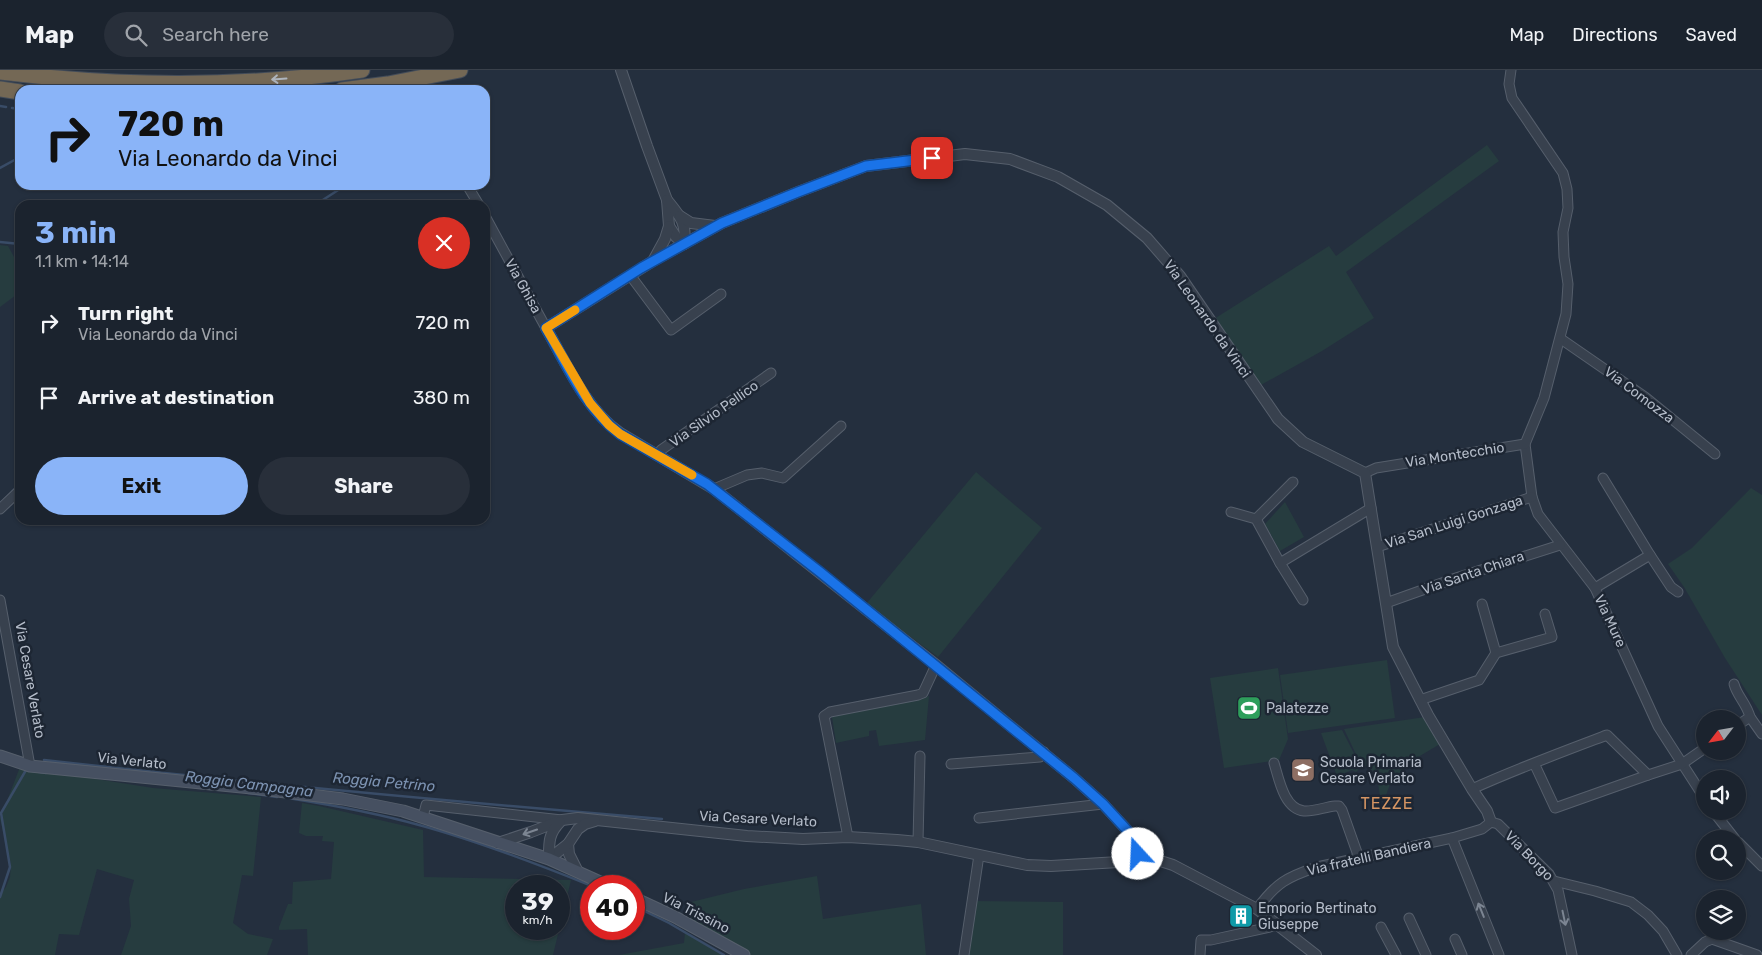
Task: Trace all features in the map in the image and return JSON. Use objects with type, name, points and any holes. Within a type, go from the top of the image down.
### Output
[{"type":"highway","points":[[0,72],[81,80],[167,84],[220,83],[291,78],[362,70]]},
{"type":"highway","points":[[380,85],[460,70]]},
{"type":"highway","points":[[0,89],[15,91]]},
{"type":"main road","name":"Via Verlato","points":[[0,756],[30,766],[343,799],[423,817]]},
{"type":"main road","points":[[423,817],[549,860],[585,875]]},
{"type":"main road","name":"Via Trissino","points":[[645,903],[675,917],[744,955]]},
{"type":"street","points":[[621,70],[667,200],[669,226],[665,239],[653,261]]},
{"type":"street","points":[[1511,70],[1509,84],[1512,98],[1562,173],[1567,189],[1568,208],[1563,232],[1568,284],[1566,314],[1544,398],[1525,444]]},
{"type":"street","name":"Via Leonardo da Vinci","points":[[546,328],[653,261],[716,226],[866,166],[965,154],[1010,159],[1058,177],[1107,204],[1147,238],[1180,276],[1278,419],[1303,442],[1365,473]]},
{"type":"street","points":[[667,200],[680,216],[685,229],[684,244]]},
{"type":"street","points":[[680,216],[691,223],[716,226]]},
{"type":"street","name":"Via Ghisa","points":[[490,225],[575,380],[599,415],[620,434],[714,489],[1044,752],[1103,804],[1138,842],[1140,853]]},
{"type":"street","points":[[669,226],[676,237],[684,244]]},
{"type":"street","points":[[630,275],[671,330],[721,294]]},
{"type":"street","name":"Via Comozza","points":[[1561,339],[1644,397],[1715,454]]},
{"type":"street","name":"Via Silvio Pellico","points":[[658,456],[661,450],[771,374]]},
{"type":"street","points":[[714,489],[748,475],[762,473],[783,478],[841,426]]},
{"type":"street","name":"Via Montecchio","points":[[1365,473],[1376,468],[1525,444]]},
{"type":"street","name":"Via Mure","points":[[1525,444],[1532,497],[1538,514],[1595,588],[1658,726],[1696,785]]},
{"type":"street","points":[[1365,473],[1393,647],[1420,700],[1472,790],[1487,811],[1491,822]]},
{"type":"street","points":[[1602,478],[1671,587],[1678,592]]},
{"type":"street","points":[[1256,519],[1293,482]]},
{"type":"street","points":[[0,509],[15,495]]},
{"type":"street","name":"Via San Luigi Gonzaga","points":[[1377,547],[1532,497]]},
{"type":"street","points":[[1280,563],[1371,508]]},
{"type":"street","points":[[1231,512],[1256,519],[1303,600]]},
{"type":"street","name":"Via Santa Chiara","points":[[1386,603],[1465,575],[1560,545]]},
{"type":"street","points":[[1595,588],[1650,555]]},
{"type":"street","name":"Via Cesare Verlato","points":[[0,600],[30,766]]},
{"type":"street","points":[[1482,604],[1496,653]]},
{"type":"street","points":[[1420,700],[1479,680],[1496,653],[1552,637],[1545,614]]},
{"type":"street","points":[[848,837],[824,716],[830,712],[923,693],[936,665]]},
{"type":"street","points":[[1734,684],[1736,691],[1762,734]]},
{"type":"street","points":[[1746,719],[1750,716]]},
{"type":"street","points":[[1472,790],[1534,763],[1607,735],[1648,775]]},
{"type":"street","points":[[951,764],[1040,757],[1044,752]]},
{"type":"street","points":[[1534,763],[1555,808],[1682,764],[1696,754]]},
{"type":"street","points":[[918,842],[920,756]]},
{"type":"street","points":[[1274,763],[1289,803],[1294,809],[1305,811],[1339,806],[1359,858]]},
{"type":"street","points":[[980,818],[1103,804]]},
{"type":"street","name":"Via Cesare Verlato","points":[[423,817],[426,806],[562,820],[578,818],[776,838],[848,837],[918,842],[1027,865],[1051,866],[1136,861],[1140,853]]},
{"type":"street","points":[[549,860],[549,838],[552,830],[562,820]]},
{"type":"street","name":"Via Cesare Verlato","points":[[498,843],[562,820]]},
{"type":"street","points":[[1720,820],[1728,830]]},
{"type":"street","points":[[549,860],[568,844],[578,829],[585,824],[596,821]]},
{"type":"street","name":"Via fratelli Bandiera","points":[[1257,909],[1269,893],[1281,882],[1297,874],[1317,867],[1452,838],[1482,829],[1491,822]]},
{"type":"street","name":"Via Borgo","points":[[1491,822],[1498,824],[1554,881],[1558,890],[1572,955]]},
{"type":"street","points":[[1452,838],[1499,955]]},
{"type":"street","points":[[568,844],[569,854],[578,872]]},
{"type":"street","points":[[1140,853],[1146,847],[1152,853],[1151,858],[1173,865],[1257,909],[1316,955]]},
{"type":"street","points":[[1746,850],[1762,866]]},
{"type":"street","points":[[962,955],[980,855]]},
{"type":"street","points":[[1554,881],[1632,902],[1664,932],[1677,955]]},
{"type":"street","points":[[1410,918],[1426,955]]},
{"type":"street","points":[[1200,955],[1200,940],[1211,940],[1279,925]]},
{"type":"street","points":[[1382,927],[1396,955]]},
{"type":"street","points":[[1455,939],[1462,955]]},
{"type":"street","points":[[1691,955],[1705,942],[1712,939],[1757,955]]},
{"type":"green space","points":[[1487,145],[1499,161],[1346,272],[1374,318],[1322,351],[1259,386],[1214,319],[1329,246],[1336,256]]},
{"type":"green space","points":[[0,245],[8,246],[15,259],[15,296],[0,307]]},
{"type":"green space","points":[[976,472],[1042,528],[938,657],[866,604]]},
{"type":"green space","points":[[1751,488],[1762,495],[1762,715],[1668,564],[1692,548]]},
{"type":"green space","points":[[1285,502],[1304,537],[1280,551],[1265,524]]},
{"type":"green space","points":[[1387,660],[1395,718],[1288,733],[1280,675]]},
{"type":"green space","name":"Palatezze","points":[[1278,668],[1288,739],[1279,760],[1224,768],[1210,678]]},
{"type":"green space","points":[[929,696],[925,740],[879,746],[876,730],[869,731],[869,736],[836,743],[832,717]]},
{"type":"green space","points":[[1425,717],[1440,744],[1408,763],[1399,778],[1393,776],[1385,798],[1380,796],[1374,772],[1361,765],[1344,729]]},
{"type":"green space","points":[[1342,730],[1361,767],[1356,772],[1352,770],[1337,776],[1321,733]]},
{"type":"green space","points":[[20,767],[153,788],[261,797],[253,876],[242,875],[233,923],[248,934],[273,939],[267,955],[121,955],[131,926],[129,899],[134,880],[97,869],[79,935],[59,934],[55,955],[0,955],[0,895],[10,877],[11,864],[0,819]]},
{"type":"green space","points":[[302,803],[423,830],[424,877],[505,879],[505,940],[557,940],[553,955],[308,955],[307,929],[279,930],[288,904],[292,904],[293,882],[331,879],[334,842],[322,841],[323,836],[306,836],[299,833]]},
{"type":"green space","points":[[817,876],[823,919],[921,904],[926,955],[749,955],[689,917],[691,902],[744,889]]},
{"type":"green space","points":[[973,901],[1063,902],[1063,955],[965,955]]},
{"type":"green space","points":[[685,933],[723,955],[619,955],[684,943]]},
{"type":"waterway","points":[[0,106],[6,107]]},
{"type":"waterway","points":[[0,168],[15,160]]},
{"type":"waterway","points":[[323,200],[338,190]]},
{"type":"waterway","points":[[0,242],[15,244]]},
{"type":"waterway","points":[[12,492],[15,489]]},
{"type":"waterway","name":"Roggia Petrino","points":[[44,760],[353,792],[662,819]]},
{"type":"waterway","name":"Roggia Campagna","points":[[0,897],[10,867],[1,813],[26,770],[46,773]]},
{"type":"waterway","name":"Roggia Campagna","points":[[248,793],[277,797]]},
{"type":"waterway","name":"Roggia Campagna","points":[[288,798],[370,813],[441,831],[580,881]]},
{"type":"waterway","name":"Roggia Campagna","points":[[645,911],[724,955]]},
{"type":"slow traffic","points":[[575,310],[546,328],[590,403],[599,415],[620,434],[692,475]]},
{"type":"place","name":"Palatezze","points":[[1249,708]]},
{"type":"place","name":"Scuola Primaria Cesare Verlato","points":[[1303,770]]},
{"type":"place","name":"Emporio Bertinato Giuseppe","points":[[1241,916]]},
{"type":"district","name":"TEZZE","points":[[1387,803]]},
{"type":"route","points":[[932,158],[866,166],[722,223],[641,268],[546,328],[575,380],[599,415],[609,425],[620,434],[707,484],[936,665],[1096,797],[1138,842],[1141,848],[1138,854]]}]
